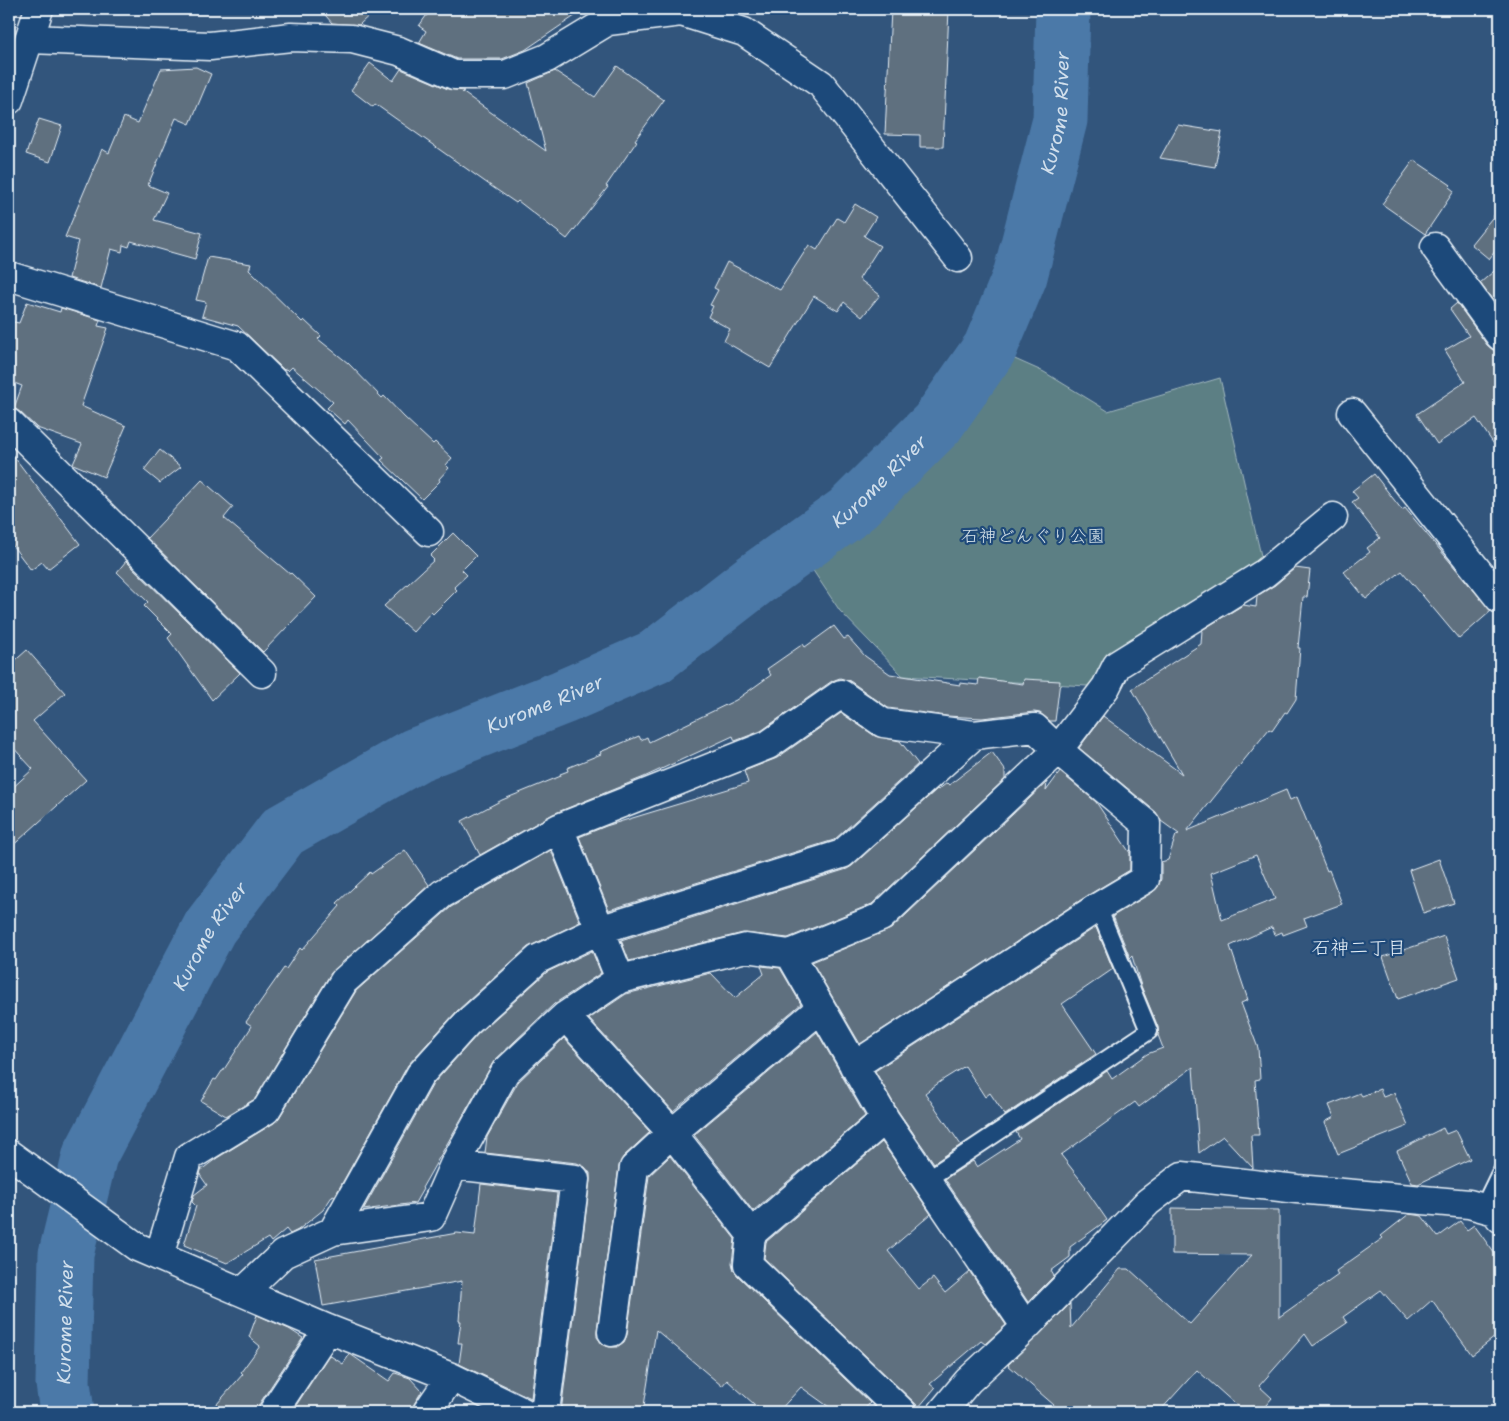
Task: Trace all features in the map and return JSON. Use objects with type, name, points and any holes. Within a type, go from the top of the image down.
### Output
[{"type":"street","points":[[9,100],[13,67],[30,39],[40,9]]},
{"type":"street","points":[[30,39],[210,46],[291,37],[352,40],[399,51],[454,75],[505,75],[548,58],[608,21],[681,12],[744,32],[821,84],[958,258]]},
{"type":"street","points":[[1435,247],[1500,336]]},
{"type":"street","points":[[9,276],[237,346],[429,532]]},
{"type":"street","points":[[1352,413],[1500,599]]},
{"type":"street","points":[[9,423],[262,673]]},
{"type":"street","points":[[243,1292],[283,1254],[333,1231],[431,1217],[454,1165],[505,1072],[565,1016],[620,980],[746,948],[790,954],[881,917],[1058,750],[1106,687],[1117,665],[1265,573],[1333,517]]},
{"type":"street","points":[[148,1252],[189,1158],[266,1110],[344,981],[442,894],[559,828],[768,745],[841,694],[883,723],[974,734],[1035,728],[1058,750],[1146,824],[1145,879],[1098,907],[854,1066]]},
{"type":"street","points":[[333,1231],[420,1075],[467,1022],[538,959],[599,930],[842,854],[974,734]]},
{"type":"street","points":[[559,828],[620,980]]},
{"type":"street","points":[[790,954],[885,1118],[1026,1327]]},
{"type":"street","points":[[612,1332],[634,1168],[672,1133],[821,1008]]},
{"type":"street","points":[[565,1016],[672,1133],[751,1234]]},
{"type":"street","points":[[885,1118],[751,1234],[748,1264],[902,1412]]},
{"type":"street","points":[[9,1154],[148,1252],[328,1329],[451,1377],[523,1412]]},
{"type":"street","points":[[454,1165],[574,1179],[545,1412]]},
{"type":"street","points":[[942,1412],[968,1381],[1026,1327],[1148,1202],[1182,1176],[1296,1189],[1469,1204],[1492,1213]]},
{"type":"street","points":[[273,1412],[328,1329]]},
{"type":"street","points":[[427,1412],[451,1377]]},
{"type":"lane","points":[[926,1180],[1149,1031],[1098,907]]},
{"type":"lane","points":[[1492,1213],[1500,1174]]},
{"type":"green space","name":"石神どんぐり公園","points":[[990,348],[1044,372],[1108,411],[1220,378],[1265,573],[1106,687],[903,676],[840,611],[798,548],[849,512],[937,424]]},
{"type":"building","points":[[320,9],[376,9],[359,25],[332,23]]},
{"type":"building","points":[[431,9],[585,9],[525,50],[502,59],[457,59],[419,43],[426,31],[419,26]]},
{"type":"building","points":[[891,9],[949,9],[943,147],[920,147],[920,135],[885,134]]},
{"type":"building","points":[[370,63],[393,81],[401,69],[448,89],[464,91],[462,92],[546,151],[528,83],[555,71],[595,97],[617,66],[664,100],[635,140],[637,141],[606,186],[608,187],[567,239],[518,201],[516,203],[375,104],[373,107],[351,90]]},
{"type":"building","points":[[196,67],[211,74],[190,124],[176,118],[148,185],[167,193],[154,220],[202,233],[195,259],[131,241],[129,247],[123,245],[122,252],[111,249],[101,288],[69,278],[78,241],[65,237],[102,149],[109,153],[124,117],[138,123],[161,69]]},
{"type":"building","points":[[39,119],[62,126],[50,162],[26,154]]},
{"type":"building","points":[[1178,125],[1222,132],[1215,167],[1160,158]]},
{"type":"building","points":[[1414,160],[1451,185],[1449,187],[1454,191],[1425,234],[1382,204]]},
{"type":"building","points":[[855,204],[876,217],[864,236],[880,246],[859,279],[880,295],[862,317],[844,302],[838,311],[814,296],[770,368],[724,341],[730,329],[708,317],[713,306],[710,305],[718,290],[714,288],[727,262],[780,290],[809,245],[817,250],[837,218],[844,222]]},
{"type":"building","points":[[1500,208],[1500,245],[1489,259],[1471,244]]},
{"type":"building","points":[[208,257],[251,264],[249,270],[302,322],[304,320],[321,336],[318,339],[348,363],[382,398],[384,396],[433,444],[435,442],[452,458],[446,465],[449,468],[439,479],[440,481],[422,499],[381,460],[384,458],[348,420],[345,424],[327,408],[333,402],[292,367],[288,371],[284,370],[238,326],[202,316],[206,302],[196,300]]},
{"type":"building","points":[[1500,266],[1500,310],[1480,283]]},
{"type":"building","points":[[27,302],[60,312],[61,308],[100,320],[98,326],[108,328],[81,406],[126,426],[104,477],[73,464],[82,444],[37,428],[14,408],[22,386],[9,381],[9,321],[19,323]]},
{"type":"building","points":[[1457,303],[1487,345],[1493,350],[1500,351],[1500,453],[1476,418],[1437,444],[1417,414],[1465,382],[1445,350],[1469,336],[1450,309]]},
{"type":"building","points":[[9,450],[80,544],[48,569],[42,562],[31,570],[9,541]]},
{"type":"building","points":[[160,450],[181,467],[160,483],[144,470]]},
{"type":"building","points":[[1374,474],[1402,510],[1405,508],[1491,611],[1459,639],[1402,571],[1366,599],[1344,572],[1370,552],[1367,548],[1380,538],[1352,502],[1358,498],[1352,491]]},
{"type":"building","points":[[202,480],[233,507],[224,518],[291,573],[316,597],[263,652],[147,538]]},
{"type":"building","points":[[453,533],[476,556],[462,570],[467,575],[454,587],[457,590],[433,614],[431,612],[413,632],[384,606],[434,560],[430,556]]},
{"type":"building","points":[[126,561],[240,673],[212,700],[168,638],[172,634],[144,606],[148,602],[117,572]]},
{"type":"building","points":[[1295,568],[1310,570],[1307,597],[1303,597],[1296,699],[1287,713],[1285,712],[1272,731],[1269,729],[1187,831],[1286,790],[1290,800],[1297,797],[1342,904],[1304,918],[1307,926],[1283,935],[1282,932],[1275,935],[1272,927],[1230,946],[1248,1000],[1241,1003],[1258,1048],[1260,1079],[1255,1080],[1259,1135],[1251,1135],[1253,1168],[1223,1136],[1199,1153],[1193,1067],[1139,1107],[1135,1102],[1061,1155],[1086,1187],[1107,1220],[1070,1247],[1070,1257],[1051,1271],[1054,1276],[1028,1302],[945,1179],[973,1161],[977,1167],[1020,1139],[1016,1132],[1107,1071],[1112,1079],[1147,1054],[1163,1048],[1158,1035],[1158,1027],[1141,986],[1132,956],[1130,958],[1113,916],[1158,887],[1161,879],[1161,862],[1168,860],[1176,835],[1179,834],[1161,821],[1156,812],[1079,748],[1103,716],[1182,774],[1132,689],[1201,644],[1202,630],[1243,605],[1256,607],[1257,596],[1275,585]],"holes":[[[1256,855],[1275,899],[1222,920],[1211,873]]]},
{"type":"building","points":[[834,626],[844,639],[848,637],[865,656],[890,674],[960,685],[960,683],[978,685],[979,678],[1023,684],[1024,679],[1060,681],[1055,721],[1050,721],[1040,713],[1034,712],[982,718],[947,716],[888,708],[850,681],[840,678],[832,681],[761,731],[735,741],[733,736],[644,777],[553,814],[480,855],[462,821],[502,800],[561,776],[560,774],[568,771],[567,768],[601,754],[600,752],[639,736],[641,740],[647,737],[649,742],[736,700],[771,675],[767,669],[803,644],[805,647]]},
{"type":"building","points":[[27,650],[65,693],[33,721],[86,780],[9,849],[9,791],[33,769],[9,743],[9,666]]},
{"type":"building","points":[[841,713],[875,736],[900,741],[918,764],[834,840],[609,910],[579,837],[606,826],[748,783],[744,771],[777,758]]},
{"type":"building","points":[[992,752],[1005,770],[1005,779],[872,904],[788,938],[743,933],[629,961],[621,940],[847,869],[937,789],[947,783],[949,785]]},
{"type":"building","points":[[1060,772],[1096,802],[1130,853],[1130,870],[860,1044],[812,962],[891,929],[1047,782],[1046,791]]},
{"type":"building","points":[[405,850],[429,885],[331,973],[255,1099],[226,1116],[201,1101],[214,1079],[216,1080],[223,1071],[252,1026],[246,1022],[300,948],[302,950],[340,906],[337,903],[370,872],[371,874]]},
{"type":"building","points":[[551,850],[580,922],[528,947],[457,1011],[408,1065],[335,1196],[333,1195],[323,1210],[298,1230],[290,1234],[286,1229],[271,1242],[268,1238],[227,1263],[184,1245],[196,1206],[192,1202],[194,1195],[207,1185],[200,1175],[201,1170],[279,1118],[356,991],[451,907]]},
{"type":"building","points":[[1439,859],[1454,903],[1423,913],[1409,870]]},
{"type":"building","points":[[1096,927],[1113,969],[1062,1004],[1096,1054],[1005,1115],[990,1093],[985,1097],[965,1066],[944,1079],[925,1093],[961,1145],[934,1163],[898,1111],[875,1071]]},
{"type":"building","points":[[1444,936],[1459,978],[1398,999],[1383,957]]},
{"type":"building","points":[[592,951],[601,973],[554,1004],[494,1061],[415,1203],[363,1210],[433,1084],[478,1034],[547,972]]},
{"type":"building","points":[[761,966],[780,968],[801,1004],[673,1111],[589,1019],[626,994],[711,973],[735,998],[764,974]]},
{"type":"building","points":[[817,1032],[865,1116],[753,1211],[694,1135]]},
{"type":"building","points":[[564,1038],[650,1132],[623,1157],[619,1166],[597,1330],[597,1337],[602,1344],[609,1347],[617,1347],[624,1342],[627,1335],[649,1176],[670,1156],[735,1239],[732,1263],[737,1275],[870,1403],[862,1412],[836,1412],[801,1387],[778,1412],[763,1412],[727,1380],[722,1386],[656,1330],[643,1412],[561,1412],[590,1173],[585,1167],[577,1163],[485,1153],[487,1137],[518,1082]]},
{"type":"building","points":[[1380,1089],[1383,1097],[1394,1093],[1408,1126],[1338,1154],[1325,1122],[1334,1117],[1329,1105],[1360,1093],[1362,1096]]},
{"type":"building","points":[[1443,1128],[1446,1134],[1456,1130],[1470,1159],[1418,1184],[1412,1183],[1397,1151]]},
{"type":"building","points":[[882,1142],[931,1214],[888,1251],[919,1289],[933,1278],[945,1293],[970,1272],[1006,1325],[985,1344],[981,1341],[930,1384],[935,1388],[919,1407],[764,1258],[766,1242]]},
{"type":"building","points":[[481,1184],[557,1193],[531,1398],[459,1364],[462,1343],[458,1343],[461,1321],[459,1321],[462,1281],[323,1306],[315,1259],[457,1233],[475,1235]]},
{"type":"building","points":[[1172,1208],[1279,1210],[1279,1317],[1338,1275],[1336,1271],[1383,1238],[1381,1236],[1409,1214],[1422,1216],[1438,1237],[1460,1221],[1467,1230],[1474,1225],[1500,1261],[1500,1333],[1472,1355],[1432,1300],[1408,1321],[1381,1290],[1343,1317],[1347,1323],[1313,1346],[1305,1334],[1259,1386],[1272,1398],[1260,1412],[1244,1412],[1197,1370],[1159,1412],[1062,1412],[1008,1365],[1070,1304],[1071,1328],[1120,1269],[1129,1269],[1190,1324],[1252,1255],[1172,1254]]},
{"type":"building","points":[[257,1315],[289,1329],[303,1338],[260,1403],[258,1412],[210,1412],[243,1374],[241,1372],[260,1346],[249,1337]]},
{"type":"building","points":[[350,1354],[389,1381],[395,1373],[410,1378],[422,1391],[414,1404],[412,1412],[303,1412],[295,1407],[329,1355],[343,1364]]},
{"type":"waterway","name":"Kurome River","points":[[67,1412],[63,1383],[66,1254],[90,1155],[210,927],[283,831],[416,755],[563,697],[655,657],[753,581],[849,512],[937,424],[990,348],[1020,276],[1060,120],[1063,9]]},
{"type":"district","name":"石神二丁目","points":[[1359,947]]}]
